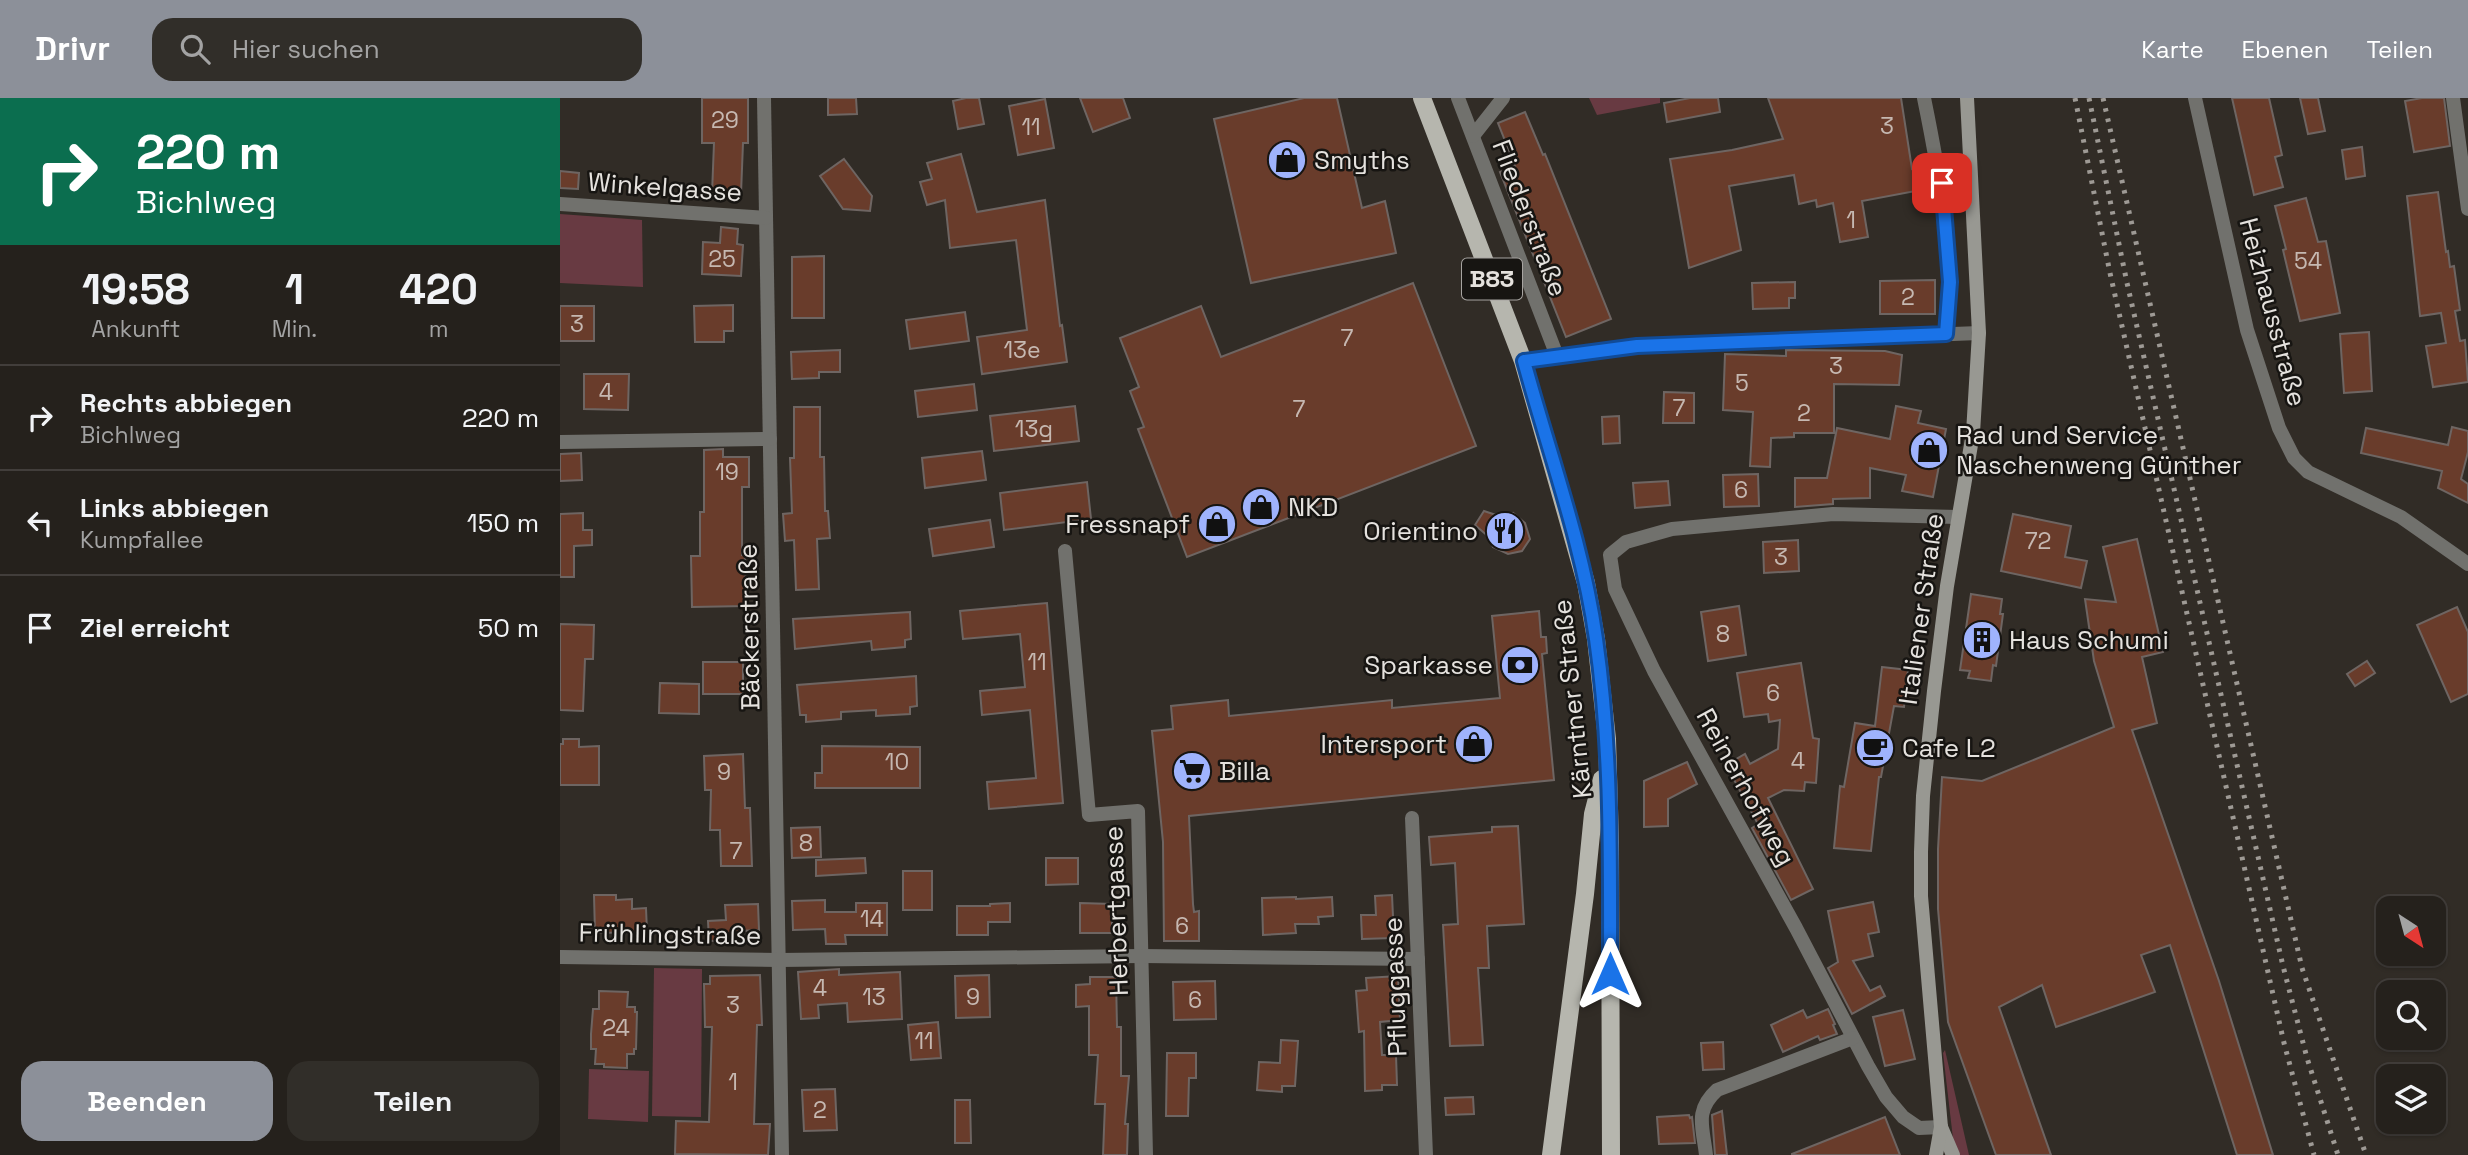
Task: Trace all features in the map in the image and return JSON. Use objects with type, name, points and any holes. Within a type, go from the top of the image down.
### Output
[{"type":"main road","name":"Kärntner Straße","points":[[1422,98],[1524,361],[1586,583],[1596,639],[1608,759],[1611,844],[1611,1155]]},
{"type":"main road","points":[[1550,1155],[1586,894],[1593,814],[1608,759]]},
{"type":"street","name":"Bäckerstraße","points":[[764,98],[782,1155]]},
{"type":"street","name":"Fliederstraße","points":[[1458,98],[1557,356]]},
{"type":"street","points":[[1472,136],[1503,98]]},
{"type":"street","points":[[1924,98],[1942,183],[1950,286],[1946,334]]},
{"type":"street","name":"Italiener Straße","points":[[1936,1155],[1941,1127],[1921,896],[1920,852],[1934,691],[1958,517],[1973,433],[1979,333],[1967,98]]},
{"type":"street","name":"Heizhausstraße","points":[[2195,98],[2247,330],[2279,428],[2294,458],[2308,472],[2401,517],[2468,564]]},
{"type":"street","points":[[2453,98],[2468,209]]},
{"type":"street","name":"Winkelgasse","points":[[560,204],[766,218]]},
{"type":"street","points":[[1524,361],[1650,345],[1979,333]]},
{"type":"street","points":[[560,442],[770,439]]},
{"type":"street","name":"Reinerhofweg","points":[[1941,1127],[1919,1128],[1903,1117],[1886,1097],[1797,928],[1654,671],[1615,589],[1610,555],[1626,542],[1672,529],[1833,514],[1958,517]]},
{"type":"street","name":"Herbertgasse","points":[[1065,551],[1089,815],[1138,811],[1146,1155]]},
{"type":"street","name":"Pfluggasse","points":[[1412,818],[1426,1155]]},
{"type":"street","name":"Frühlingstraße","points":[[560,957],[779,960],[1142,956],[1418,959]]},
{"type":"street","points":[[1706,1155],[1701,1110],[1717,1090],[1853,1038]]},
{"type":"street","name":"Italiener Straße","points":[[1941,1127],[1953,1155]]},
{"type":"shaded area","points":[[1589,98],[1660,98],[1660,103],[1597,115]]},
{"type":"shaded area","points":[[560,214],[642,220],[643,287],[560,283]]},
{"type":"shaded area","points":[[654,968],[702,969],[701,1117],[652,1116]]},
{"type":"shaded area","points":[[1945,1050],[1969,1155],[1956,1155],[1954,1147],[1943,1053]]},
{"type":"shaded area","points":[[589,1069],[649,1071],[648,1122],[588,1119]]},
{"type":"building","points":[[702,98],[748,98],[748,143],[743,143],[741,194],[712,194],[714,143],[702,143]]},
{"type":"building","points":[[828,98],[856,98],[857,114],[828,115]]},
{"type":"building","points":[[979,98],[984,124],[958,129],[953,101]]},
{"type":"building","points":[[1080,98],[1123,98],[1130,118],[1093,132]]},
{"type":"building","name":"Smyths","points":[[1304,98],[1337,98],[1362,208],[1385,201],[1396,253],[1251,283],[1214,119]]},
{"type":"building","points":[[1690,98],[1718,98],[1720,112],[1667,122],[1664,103]]},
{"type":"building","points":[[1768,98],[1901,98],[1912,169],[1917,168],[1921,190],[1862,201],[1868,237],[1840,242],[1833,203],[1817,207],[1816,200],[1799,204],[1794,175],[1729,186],[1741,250],[1689,268],[1670,159],[1783,139]]},
{"type":"building","points":[[2232,98],[2269,98],[2282,155],[2275,157],[2283,187],[2254,195]]},
{"type":"building","points":[[2300,98],[2318,98],[2325,131],[2308,134]]},
{"type":"building","points":[[2444,98],[2450,146],[2414,152],[2405,101]]},
{"type":"building","points":[[1045,99],[1054,148],[1018,155],[1009,106]]},
{"type":"building","points":[[1525,112],[1543,155],[1545,154],[1611,319],[1566,337],[1500,172],[1515,166],[1498,123]]},
{"type":"building","points":[[2362,147],[2365,176],[2346,179],[2342,150]]},
{"type":"building","points":[[961,154],[977,212],[1045,200],[1067,362],[982,374],[977,337],[1027,330],[1016,240],[950,248],[945,200],[927,205],[920,182],[932,179],[927,163]]},
{"type":"building","points":[[844,159],[872,196],[870,211],[843,209],[820,176]]},
{"type":"building","points":[[560,171],[579,173],[578,189],[560,188]]},
{"type":"building","points":[[2438,192],[2446,252],[2448,251],[2450,267],[2454,266],[2460,310],[2455,311],[2460,341],[2465,340],[2468,382],[2433,387],[2426,346],[2446,343],[2441,313],[2420,316],[2407,196]]},
{"type":"building","points":[[2306,198],[2318,242],[2326,241],[2340,313],[2300,321],[2275,206]]},
{"type":"building","points":[[721,227],[738,229],[737,244],[743,245],[741,276],[702,274],[703,242],[720,243]]},
{"type":"building","points":[[824,256],[824,318],[792,318],[792,257]]},
{"type":"building","points":[[1935,280],[1935,314],[1880,314],[1880,281]]},
{"type":"building","points":[[1795,282],[1795,298],[1789,298],[1789,308],[1753,309],[1752,283]]},
{"type":"building","points":[[1413,283],[1476,446],[1187,557],[1138,429],[1144,427],[1130,391],[1139,387],[1120,338],[1201,306],[1221,357]]},
{"type":"building","points":[[733,305],[733,331],[724,331],[724,342],[695,342],[694,306]]},
{"type":"building","points":[[560,306],[594,306],[594,341],[560,341]]},
{"type":"building","points":[[965,312],[969,341],[910,349],[906,320]]},
{"type":"building","points":[[2369,332],[2372,391],[2344,393],[2340,334]]},
{"type":"building","points":[[840,350],[840,372],[819,372],[819,378],[792,379],[791,352]]},
{"type":"building","points":[[1786,350],[1885,351],[1902,355],[1899,385],[1834,384],[1834,433],[1794,433],[1794,437],[1771,438],[1770,467],[1750,466],[1753,412],[1723,410],[1725,354],[1786,356]]},
{"type":"building","points":[[584,374],[629,374],[628,410],[584,409]]},
{"type":"building","points":[[974,384],[977,410],[918,417],[915,391]]},
{"type":"building","points":[[1664,392],[1694,393],[1694,423],[1663,423]]},
{"type":"building","points":[[1075,406],[1079,441],[994,451],[990,416]]},
{"type":"building","points":[[1896,406],[1921,411],[1918,423],[1946,429],[1933,497],[1902,491],[1906,475],[1870,468],[1870,498],[1833,499],[1833,504],[1795,507],[1795,478],[1827,478],[1837,428],[1890,439]]},
{"type":"building","points":[[794,407],[820,407],[820,457],[824,457],[825,511],[828,511],[830,538],[817,539],[819,589],[796,590],[794,540],[785,541],[783,514],[792,513],[790,458],[794,458]]},
{"type":"building","points":[[1619,416],[1620,443],[1603,444],[1602,417]]},
{"type":"building","points":[[2452,427],[2468,431],[2468,452],[2461,479],[2468,484],[2468,503],[2438,488],[2442,471],[2361,453],[2366,428],[2448,445]]},
{"type":"building","points":[[723,449],[723,457],[749,457],[749,487],[742,487],[742,555],[745,555],[746,606],[692,607],[691,556],[700,556],[700,512],[704,512],[704,450]]},
{"type":"building","points":[[982,451],[986,480],[925,488],[922,458]]},
{"type":"building","points":[[581,453],[582,480],[560,481],[560,454]]},
{"type":"building","points":[[1758,474],[1759,506],[1724,507],[1723,475]]},
{"type":"building","points":[[1668,481],[1670,505],[1635,508],[1633,483]]},
{"type":"building","points":[[1087,482],[1091,519],[1004,530],[1000,493]]},
{"type":"building","name":"Orientino","points":[[1484,511],[1502,517],[1513,513],[1525,523],[1530,539],[1522,551],[1508,554],[1493,547],[1489,537],[1475,525]]},
{"type":"building","points":[[583,513],[583,530],[592,530],[592,545],[574,546],[574,577],[560,577],[560,514]]},
{"type":"building","points":[[2013,514],[2071,526],[2065,557],[2087,561],[2081,588],[2001,571]]},
{"type":"building","points":[[990,520],[994,547],[933,556],[929,529]]},
{"type":"building","points":[[2137,539],[2163,652],[2142,657],[2157,723],[2132,730],[2219,981],[2273,1155],[2237,1155],[2170,945],[2141,955],[2155,992],[2056,1027],[2042,985],[1999,1007],[2051,1155],[1996,1155],[1948,1022],[1938,909],[1942,777],[1982,781],[2114,727],[2094,661],[2085,599],[2116,602],[2103,547]]},
{"type":"building","points":[[1798,540],[1799,571],[1764,573],[1763,542]]},
{"type":"building","name":"Haus Schumi","points":[[1971,594],[2002,599],[2000,614],[2003,614],[1996,666],[1993,665],[1991,681],[1968,678],[1970,671],[1960,670]]},
{"type":"building","points":[[1047,603],[1063,803],[989,809],[987,782],[1036,778],[1030,710],[982,715],[980,691],[1025,687],[1020,634],[963,639],[960,611]]},
{"type":"building","points":[[1739,606],[1746,655],[1708,661],[1701,612]]},
{"type":"building","points":[[2457,607],[2468,632],[2468,694],[2451,702],[2417,625]]},
{"type":"building","points":[[1539,611],[1541,637],[1546,637],[1547,653],[1542,654],[1554,780],[1189,816],[1193,904],[1194,912],[1199,911],[1199,941],[1164,941],[1163,842],[1152,731],[1173,729],[1171,706],[1228,700],[1229,716],[1392,700],[1392,708],[1500,698],[1492,616]]},
{"type":"building","points":[[910,612],[911,639],[905,640],[905,647],[872,650],[871,641],[795,649],[793,619]]},
{"type":"building","points":[[560,624],[594,625],[593,659],[585,659],[583,711],[560,710]]},
{"type":"building","points":[[2367,661],[2375,673],[2355,686],[2347,674]]},
{"type":"building","points":[[703,662],[743,662],[743,694],[703,694]]},
{"type":"building","points":[[1801,663],[1813,738],[1819,739],[1816,783],[1805,782],[1804,791],[1784,790],[1768,798],[1813,889],[1791,900],[1752,828],[1758,824],[1726,765],[1745,754],[1750,764],[1778,749],[1780,720],[1769,722],[1768,714],[1744,717],[1737,673]]},
{"type":"building","points":[[1882,667],[1908,670],[1904,707],[1894,706],[1879,777],[1871,851],[1834,848],[1840,786],[1844,787],[1855,723],[1875,726]]},
{"type":"building","points":[[916,676],[917,706],[910,707],[910,714],[876,716],[876,710],[841,712],[841,719],[806,722],[806,715],[800,715],[797,685]]},
{"type":"building","points":[[660,683],[699,684],[699,714],[659,713]]},
{"type":"building","points":[[563,739],[579,739],[579,747],[599,746],[599,785],[560,785],[560,744],[563,744]]},
{"type":"building","points":[[822,746],[920,747],[920,788],[815,788],[815,773],[822,773]]},
{"type":"building","points":[[743,754],[745,808],[750,808],[752,866],[721,866],[720,830],[710,830],[711,790],[705,790],[704,756]]},
{"type":"building","points":[[1687,762],[1697,784],[1668,799],[1668,826],[1644,827],[1644,781]]},
{"type":"building","points":[[1518,826],[1524,924],[1487,926],[1489,968],[1478,968],[1483,1045],[1450,1046],[1443,925],[1458,924],[1455,863],[1431,865],[1429,837],[1492,832],[1492,827]]},
{"type":"building","points":[[820,827],[821,857],[792,858],[791,828]]},
{"type":"building","points":[[865,858],[866,873],[816,876],[816,860]]},
{"type":"building","points":[[1046,858],[1078,858],[1078,884],[1046,885]]},
{"type":"building","points":[[903,871],[932,871],[932,910],[903,910]]},
{"type":"building","points":[[594,895],[616,895],[616,900],[632,899],[632,909],[646,908],[647,932],[595,933]]},
{"type":"building","points":[[1392,895],[1394,938],[1362,939],[1361,915],[1376,915],[1375,896]]},
{"type":"building","points":[[1332,897],[1333,916],[1318,917],[1319,924],[1295,924],[1296,933],[1263,935],[1262,898]]},
{"type":"building","points":[[825,900],[825,912],[856,912],[856,903],[887,903],[887,935],[845,935],[846,944],[826,944],[825,929],[793,930],[792,901]]},
{"type":"building","points":[[1873,902],[1879,932],[1868,934],[1873,956],[1853,961],[1870,991],[1880,986],[1885,996],[1852,1014],[1828,968],[1838,962],[1828,911]]},
{"type":"building","points":[[1010,903],[1010,922],[988,922],[988,935],[957,935],[957,906]]},
{"type":"building","points":[[1080,903],[1112,904],[1112,933],[1080,933]]},
{"type":"building","points":[[758,904],[759,930],[741,931],[741,940],[709,941],[708,921],[726,920],[725,905]]},
{"type":"building","points":[[839,969],[839,975],[900,972],[902,1019],[848,1022],[847,1003],[818,1005],[819,1018],[801,1019],[798,972]]},
{"type":"building","points":[[760,975],[762,1025],[757,1025],[754,1124],[770,1124],[768,1155],[675,1154],[676,1121],[709,1122],[712,1027],[705,1027],[704,984],[710,984],[710,976]]},
{"type":"building","points":[[989,975],[990,1017],[956,1018],[955,976]]},
{"type":"building","points":[[1398,976],[1400,1020],[1380,1022],[1382,1055],[1396,1055],[1397,1085],[1382,1085],[1382,1090],[1365,1091],[1364,1031],[1359,1032],[1356,991],[1367,990],[1366,978]]},
{"type":"building","points":[[1090,977],[1116,977],[1117,1027],[1121,1027],[1121,1076],[1129,1076],[1125,1124],[1128,1124],[1127,1155],[1103,1155],[1105,1104],[1095,1104],[1098,1055],[1089,1055],[1089,1006],[1076,1007],[1076,985],[1090,984]]},
{"type":"building","points":[[1215,981],[1216,1019],[1174,1020],[1173,982]]},
{"type":"building","points":[[599,991],[628,992],[627,1007],[635,1007],[637,1012],[636,1049],[634,1054],[627,1054],[627,1068],[595,1064],[596,1049],[591,1049],[591,1034],[593,1009],[599,1009]]},
{"type":"building","points":[[1828,1009],[1837,1034],[1820,1040],[1818,1036],[1783,1052],[1771,1025],[1803,1010],[1807,1018]]},
{"type":"building","points":[[1903,1010],[1915,1059],[1885,1066],[1873,1017]]},
{"type":"building","points":[[938,1022],[941,1058],[911,1060],[908,1025]]},
{"type":"building","points":[[1281,1040],[1298,1041],[1295,1086],[1282,1086],[1282,1092],[1257,1090],[1259,1062],[1280,1063]]},
{"type":"building","points":[[1723,1042],[1724,1069],[1703,1070],[1701,1043]]},
{"type":"building","points":[[1167,1053],[1196,1053],[1196,1078],[1189,1078],[1188,1116],[1166,1116]]},
{"type":"building","points":[[835,1089],[837,1130],[804,1131],[802,1090]]},
{"type":"building","points":[[1473,1097],[1474,1114],[1446,1115],[1445,1098]]},
{"type":"building","points":[[955,1100],[970,1100],[971,1143],[955,1143]]},
{"type":"building","points":[[1722,1111],[1727,1155],[1715,1155],[1712,1115]]},
{"type":"building","points":[[1657,1117],[1692,1117],[1695,1143],[1659,1144]]},
{"type":"building","points":[[1885,1117],[1900,1155],[1792,1155],[1792,1154]]},
{"type":"railway","points":[[2075,98],[2110,273],[2284,1043],[2314,1155]]},
{"type":"railway","points":[[2089,98],[2127,283],[2283,966],[2307,1058],[2338,1155]]},
{"type":"railway","points":[[2103,98],[2302,968],[2366,1155]]},
{"type":"place","name":"Smyths","points":[[1287,160]]},
{"type":"place","name":"Rad und Service Naschenweng Günther","points":[[1929,450]]},
{"type":"place","name":"NKD","points":[[1261,507]]},
{"type":"place","name":"Fressnapf","points":[[1217,524]]},
{"type":"place","name":"Orientino","points":[[1505,531]]},
{"type":"place","name":"Haus Schumi","points":[[1982,640]]},
{"type":"place","name":"Sparkasse","points":[[1520,665]]},
{"type":"place","name":"Intersport","points":[[1474,744]]},
{"type":"place","name":"Cafe L2","points":[[1875,748]]},
{"type":"place","name":"Billa","points":[[1192,771]]},
{"type":"route","points":[[1610,974],[1611,844],[1608,759],[1596,639],[1586,583],[1524,361],[1637,346],[1946,334],[1950,282],[1942,183]]}]
